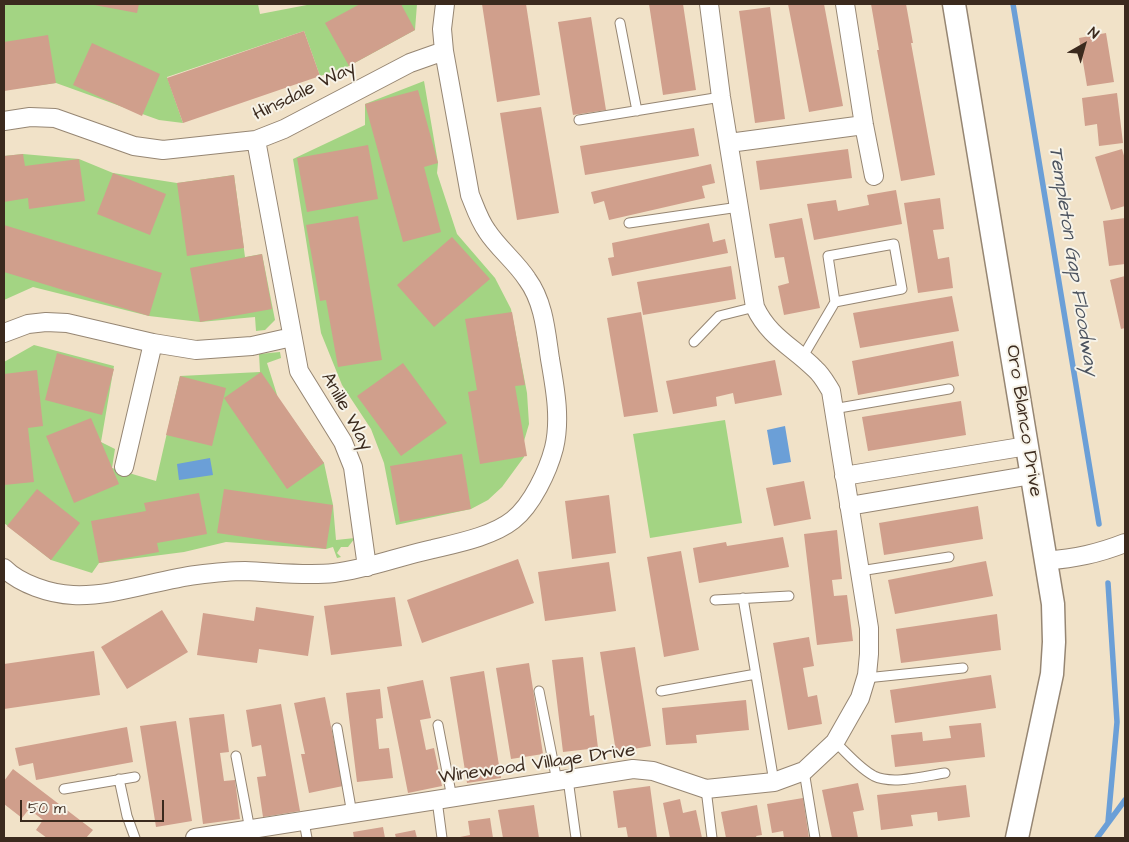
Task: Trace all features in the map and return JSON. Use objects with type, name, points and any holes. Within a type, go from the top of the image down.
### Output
[{"type":"street","points":[[6,574],[48,591],[72,595],[93,594],[196,575],[243,571],[304,574],[333,573],[367,568],[409,554],[463,542],[512,521],[527,506],[542,480],[554,448],[557,401],[542,312],[534,290],[527,278],[487,232],[470,195],[444,51],[442,29],[445,4]]},
{"type":"street","name":"Winewood Village Drive","points":[[206,837],[250,830],[305,830],[352,814],[633,769],[653,771],[706,789],[774,782],[804,771],[835,742],[860,698],[870,654],[869,628],[830,391],[824,379],[815,368],[774,335],[761,320],[755,307],[709,4]]},
{"type":"street","points":[[845,4],[874,176]]},
{"type":"street","name":"Oro Blanco Drive","points":[[954,4],[1052,604],[1054,642],[1052,674],[1017,838]]},
{"type":"street","name":"Hinsdale Way","points":[[4,121],[30,117],[55,118],[134,146],[163,150],[256,140],[284,129],[410,63],[444,51]]},
{"type":"street","points":[[729,143],[864,125]]},
{"type":"street","name":"Anille Way","points":[[256,140],[299,371],[344,442],[353,467],[367,568]]},
{"type":"street","points":[[4,333],[28,324],[67,323],[154,343],[196,350],[252,346],[292,337]]},
{"type":"street","points":[[124,466],[154,343]]},
{"type":"street","points":[[844,476],[1027,446]]},
{"type":"street","points":[[849,506],[1032,475]]},
{"type":"street","points":[[1046,560],[1081,557],[1108,550],[1125,543]]},
{"type":"lane","points":[[620,23],[637,111]]},
{"type":"lane","points":[[579,120],[722,97]]},
{"type":"lane","points":[[629,223],[739,207]]},
{"type":"lane","points":[[802,358],[835,302],[828,256],[894,244],[902,289],[835,302]]},
{"type":"lane","points":[[694,342],[719,316],[755,307]]},
{"type":"lane","points":[[833,409],[949,389]]},
{"type":"lane","points":[[860,571],[949,557]]},
{"type":"lane","points":[[715,600],[790,596]]},
{"type":"lane","points":[[743,598],[774,782]]},
{"type":"lane","points":[[866,678],[963,668]]},
{"type":"lane","points":[[661,691],[756,674]]},
{"type":"lane","points":[[539,691],[563,780],[576,838]]},
{"type":"lane","points":[[438,724],[444,799],[442,838]]},
{"type":"lane","points":[[337,728],[352,814]]},
{"type":"lane","points":[[835,742],[863,768],[875,776],[890,780],[945,773]]},
{"type":"lane","points":[[236,756],[250,830]]},
{"type":"lane","points":[[804,771],[815,838]]},
{"type":"lane","points":[[64,789],[119,778],[135,777]]},
{"type":"lane","points":[[119,778],[127,816],[135,838]]},
{"type":"lane","points":[[706,789],[712,838]]},
{"type":"green space","points":[[4,4],[258,4],[260,14],[312,4],[417,4],[415,30],[349,66],[320,76],[304,31],[167,77],[183,123],[159,120],[56,83],[4,90]]},
{"type":"green space","points":[[424,81],[438,163],[437,173],[457,234],[495,278],[511,309],[527,393],[529,424],[524,441],[524,457],[502,487],[488,500],[471,509],[396,525],[384,463],[371,429],[342,385],[321,333],[293,159],[365,125],[365,104]]},
{"type":"green space","points":[[23,154],[79,159],[113,173],[177,183],[234,175],[245,257],[262,254],[275,320],[265,330],[256,331],[255,317],[200,322],[149,316],[33,287],[4,300],[4,156]]},
{"type":"green space","points":[[34,345],[114,366],[101,442],[115,449],[112,468],[156,481],[180,376],[260,372],[259,354],[280,352],[281,358],[267,363],[278,398],[324,463],[333,505],[336,540],[355,538],[348,547],[341,547],[337,553],[341,557],[337,558],[333,547],[326,549],[226,542],[184,552],[99,563],[92,573],[51,560],[4,523],[4,362]]},
{"type":"green space","points":[[725,420],[742,523],[650,538],[633,434]]},
{"type":"water","points":[[785,426],[791,462],[773,465],[767,430]]},
{"type":"water","points":[[210,458],[213,475],[179,480],[177,464]]},
{"type":"building","points":[[89,4],[139,4],[137,13]]},
{"type":"building","points":[[360,4],[401,4],[415,30],[349,66],[325,23]]},
{"type":"building","points":[[482,4],[526,4],[540,95],[497,102]]},
{"type":"building","points":[[649,4],[683,4],[696,90],[663,95]]},
{"type":"building","points":[[788,4],[824,4],[843,106],[809,112]]},
{"type":"building","points":[[871,4],[906,4],[913,43],[911,43],[935,175],[901,181],[877,50],[879,50]]},
{"type":"building","points":[[770,7],[785,119],[755,123],[739,11]]},
{"type":"building","points":[[591,17],[606,110],[573,115],[558,22]]},
{"type":"building","points":[[304,31],[320,76],[183,123],[167,78]]},
{"type":"building","points":[[1106,33],[1114,82],[1087,86],[1079,38]]},
{"type":"building","points":[[48,35],[56,83],[4,91],[4,42]]},
{"type":"building","points":[[92,43],[160,74],[142,116],[73,85]]},
{"type":"building","points":[[418,90],[438,163],[424,167],[441,232],[403,242],[365,104]]},
{"type":"building","points":[[1117,93],[1123,143],[1099,146],[1097,124],[1085,126],[1082,98]]},
{"type":"building","points":[[541,107],[559,213],[517,220],[500,113]]},
{"type":"building","points":[[694,128],[699,156],[585,175],[580,146]]},
{"type":"building","points":[[368,145],[378,199],[307,212],[297,158]]},
{"type":"building","points":[[848,149],[852,178],[760,190],[756,161]]},
{"type":"building","points":[[1122,149],[1125,159],[1125,206],[1111,210],[1095,157]]},
{"type":"building","points":[[23,154],[25,166],[79,159],[85,201],[29,209],[28,198],[4,202],[4,156]]},
{"type":"building","points":[[711,164],[715,183],[702,186],[705,198],[609,220],[604,201],[594,204],[591,192]]},
{"type":"building","points":[[113,173],[166,194],[150,235],[97,214]]},
{"type":"building","points":[[234,175],[244,248],[187,256],[177,183]]},
{"type":"building","points":[[896,190],[902,224],[814,240],[807,204],[836,200],[838,211],[869,205],[867,195]]},
{"type":"building","points":[[940,198],[944,229],[933,230],[938,259],[949,257],[953,288],[918,293],[904,203]]},
{"type":"building","points":[[358,216],[382,360],[338,367],[326,300],[320,301],[306,225]]},
{"type":"building","points":[[802,218],[820,308],[784,315],[778,286],[789,283],[784,257],[775,258],[769,224]]},
{"type":"building","points":[[1125,218],[1125,264],[1109,266],[1103,221]]},
{"type":"building","points":[[709,223],[713,242],[725,239],[728,253],[612,276],[608,258],[614,257],[612,243]]},
{"type":"building","points":[[4,225],[162,273],[149,316],[4,272]]},
{"type":"building","points":[[452,237],[490,279],[434,327],[397,285]]},
{"type":"building","points":[[262,254],[272,309],[200,322],[190,268]]},
{"type":"building","points":[[731,266],[736,299],[643,315],[637,282]]},
{"type":"building","points":[[1125,276],[1125,328],[1121,329],[1110,280]]},
{"type":"building","points":[[952,296],[959,331],[860,348],[853,313]]},
{"type":"building","points":[[512,312],[525,385],[515,386],[527,456],[480,464],[468,392],[477,390],[465,319]]},
{"type":"building","points":[[641,312],[658,412],[624,417],[607,318]]},
{"type":"building","points":[[953,341],[959,376],[858,395],[852,361]]},
{"type":"building","points":[[57,353],[114,369],[102,415],[45,400]]},
{"type":"building","points":[[775,360],[782,395],[735,404],[733,393],[716,397],[717,406],[673,414],[666,381]]},
{"type":"building","points":[[403,363],[447,423],[401,456],[357,396]]},
{"type":"building","points":[[37,370],[43,426],[28,428],[34,482],[4,485],[4,374]]},
{"type":"building","points":[[261,372],[324,463],[287,489],[224,398]]},
{"type":"building","points":[[180,376],[226,388],[212,446],[166,435]]},
{"type":"building","points":[[961,401],[966,435],[868,451],[862,417]]},
{"type":"building","points":[[91,418],[119,484],[74,503],[46,436]]},
{"type":"building","points":[[462,454],[471,509],[400,522],[390,466]]},
{"type":"building","points":[[804,481],[811,519],[774,526],[766,488]]},
{"type":"building","points":[[37,489],[80,523],[51,560],[7,526]]},
{"type":"building","points":[[224,489],[333,505],[326,549],[217,533]]},
{"type":"building","points":[[199,493],[207,534],[157,543],[159,552],[99,563],[91,521],[146,511],[144,503]]},
{"type":"building","points":[[609,495],[616,553],[572,559],[565,501]]},
{"type":"building","points":[[978,506],[983,539],[884,555],[879,523]]},
{"type":"building","points":[[837,530],[842,579],[832,580],[834,596],[847,595],[853,641],[817,645],[804,534]]},
{"type":"building","points":[[783,537],[789,567],[699,583],[693,548],[726,542],[727,546]]},
{"type":"building","points":[[681,551],[699,650],[664,657],[647,557]]},
{"type":"building","points":[[518,559],[534,603],[422,643],[407,600]]},
{"type":"building","points":[[986,561],[993,596],[895,614],[888,580]]},
{"type":"building","points":[[609,562],[616,611],[545,621],[538,572]]},
{"type":"building","points":[[395,597],[402,646],[331,655],[324,606]]},
{"type":"building","points":[[256,607],[314,616],[308,656],[259,649],[257,663],[197,655],[203,613],[254,621]]},
{"type":"building","points":[[162,610],[188,652],[127,689],[101,647]]},
{"type":"building","points":[[997,614],[1001,650],[901,663],[896,629]]},
{"type":"building","points":[[809,637],[814,666],[803,668],[808,697],[817,695],[822,724],[788,730],[773,643]]},
{"type":"building","points":[[635,647],[651,746],[616,752],[600,652]]},
{"type":"building","points":[[94,651],[100,695],[4,709],[4,664]]},
{"type":"building","points":[[583,657],[590,716],[594,715],[598,748],[563,752],[552,660]]},
{"type":"building","points":[[529,663],[543,754],[511,759],[496,668]]},
{"type":"building","points":[[484,671],[501,778],[467,783],[450,677]]},
{"type":"building","points":[[991,675],[996,708],[895,723],[890,690]]},
{"type":"building","points":[[423,680],[431,718],[420,720],[426,750],[434,748],[442,786],[408,793],[387,687]]},
{"type":"building","points":[[380,689],[383,718],[376,719],[379,749],[389,748],[393,778],[357,782],[346,693]]},
{"type":"building","points":[[325,697],[343,786],[309,793],[301,754],[305,754],[294,703]]},
{"type":"building","points":[[746,700],[749,730],[696,735],[697,743],[666,745],[662,708]]},
{"type":"building","points":[[281,704],[300,811],[263,817],[257,777],[266,776],[261,745],[252,747],[246,710]]},
{"type":"building","points":[[224,714],[229,752],[220,753],[224,781],[235,780],[240,819],[203,824],[189,718]]},
{"type":"building","points":[[176,721],[192,821],[156,827],[140,726]]},
{"type":"building","points":[[981,723],[985,757],[895,767],[891,735],[922,732],[923,741],[951,738],[949,726]]},
{"type":"building","points":[[127,727],[133,762],[36,780],[33,763],[19,766],[15,748]]},
{"type":"building","points":[[13,769],[93,830],[86,838],[47,838],[36,830],[43,820],[29,809],[22,818],[4,804],[4,781]]},
{"type":"building","points":[[858,783],[864,810],[853,812],[858,838],[832,838],[822,790]]},
{"type":"building","points":[[966,785],[970,817],[938,821],[937,812],[911,815],[913,826],[881,830],[877,795]]},
{"type":"building","points":[[650,786],[657,838],[628,838],[626,827],[618,828],[613,791]]},
{"type":"building","points":[[803,798],[809,838],[784,838],[783,831],[772,833],[767,804]]},
{"type":"building","points":[[680,799],[683,813],[696,810],[702,838],[670,838],[663,803]]},
{"type":"building","points":[[534,805],[539,838],[503,838],[498,810]]},
{"type":"building","points":[[757,805],[762,835],[756,836],[757,838],[726,838],[721,812]]},
{"type":"building","points":[[490,818],[493,838],[455,838],[470,835],[468,821]]},
{"type":"building","points":[[383,827],[385,838],[354,838],[353,832]]},
{"type":"building","points":[[415,830],[417,838],[396,838],[395,834]]},
{"type":"waterway","name":"Templeton Gap Floodway","points":[[1013,4],[1099,524]]},
{"type":"waterway","name":"Templeton Gap Floodway","points":[[1108,583],[1117,722],[1108,822]]},
{"type":"waterway","name":"Templeton Gap Floodway","points":[[1097,838],[1125,800]]}]
